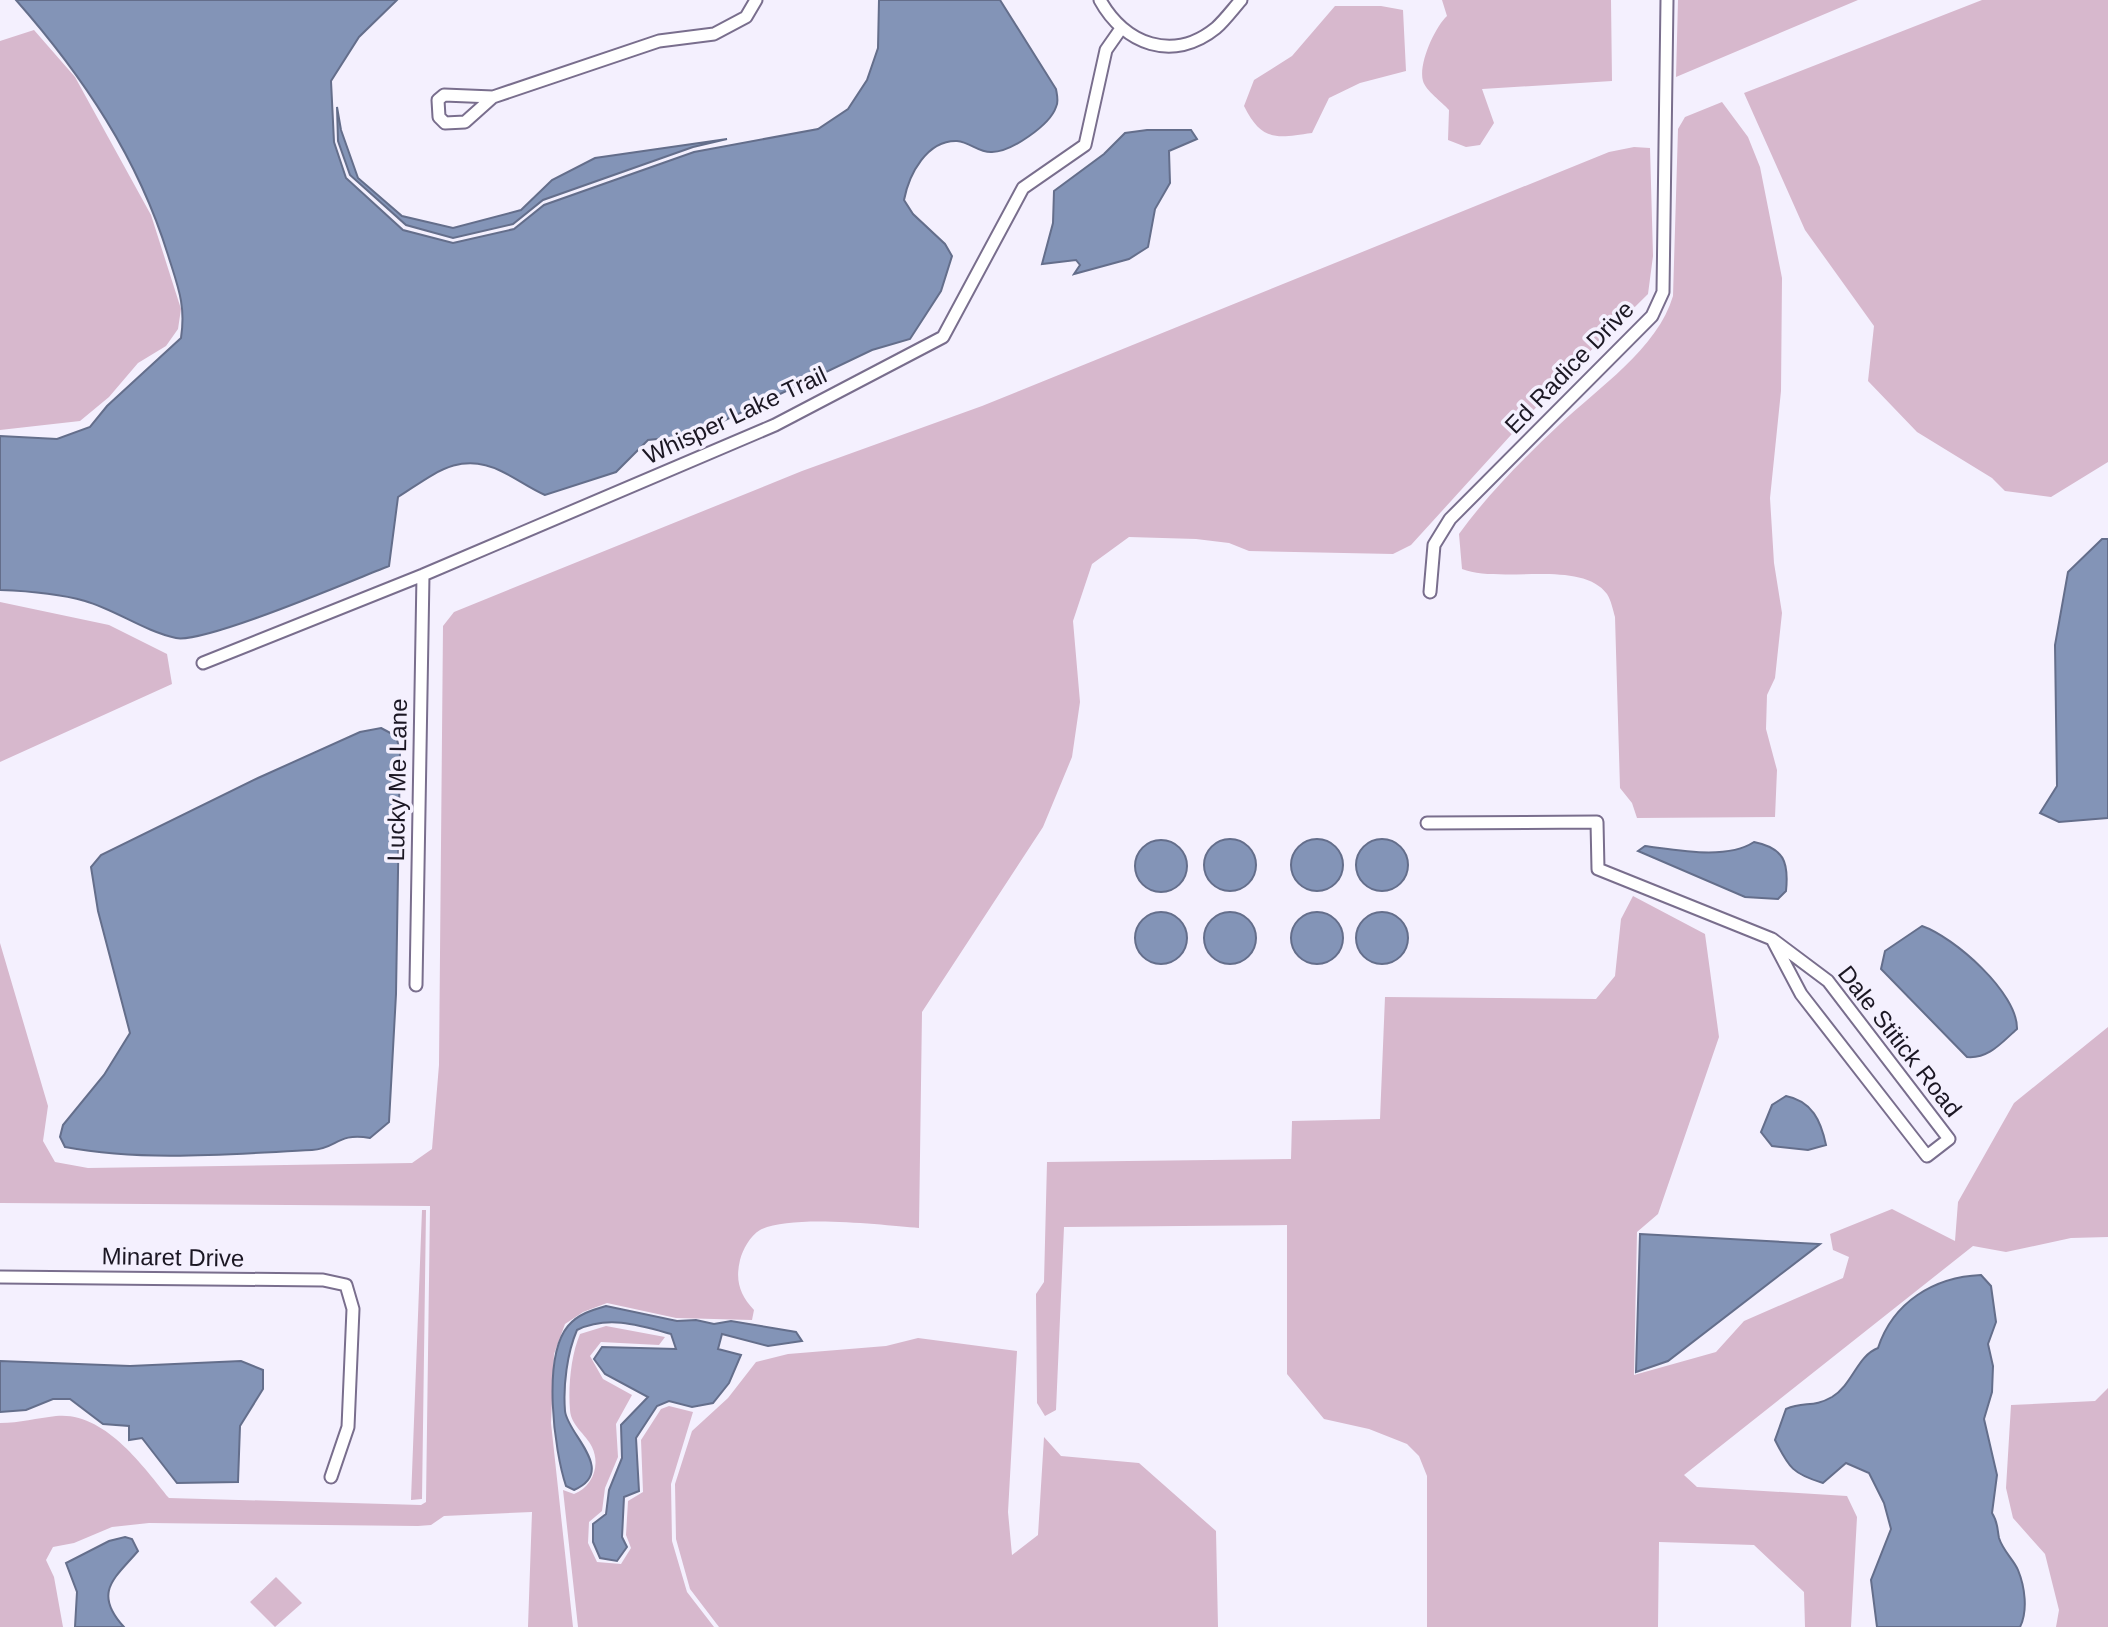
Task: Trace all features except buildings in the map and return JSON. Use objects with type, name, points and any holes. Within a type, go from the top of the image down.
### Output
[{"type":"street","points":[[493,97],[465,122],[445,123],[439,117],[438,100],[444,95],[493,97],[659,41],[714,34],[746,17],[756,0]]},
{"type":"street","points":[[1100,0],[1120,30],[1159,46],[1181,45],[1217,27],[1241,0]]},
{"type":"street","name":"Ed Radice Drive","points":[[1430,592],[1434,545],[1450,519],[1652,316],[1663,292],[1667,0]]},
{"type":"street","name":"Whisper Lake Trail","points":[[203,663],[423,575],[775,425],[943,337],[1023,188],[1085,145],[1106,50],[1120,30]]},
{"type":"street","name":"Lucky Me Lane","points":[[416,985],[423,575]]},
{"type":"street","name":"Dale Stitick Road","points":[[1427,823],[1597,822],[1598,869],[1772,939],[1828,981],[1949,1139],[1927,1156],[1801,994],[1772,939]]},
{"type":"street","name":"Minaret Drive","points":[[0,1277],[323,1280],[346,1285],[353,1309],[348,1427],[331,1477]]},
{"type":"shaded area","points":[[1442,0],[1611,0],[1612,81],[1482,89],[1494,123],[1480,145],[1466,147],[1448,140],[1449,110],[1427,89],[1422,74],[1429,46],[1437,28],[1447,16]]},
{"type":"shaded area","points":[[1678,0],[1858,0],[1676,77]]},
{"type":"shaded area","points":[[1982,0],[2108,0],[2108,462],[2051,497],[2005,491],[1992,478],[1917,432],[1868,381],[1874,326],[1805,230],[1744,93]]},
{"type":"shaded area","points":[[1335,6],[1381,6],[1403,10],[1406,71],[1360,83],[1329,98],[1312,133],[1279,136],[1264,132],[1244,106],[1254,80],[1292,56]]},
{"type":"shaded area","points":[[34,30],[75,77],[151,215],[181,309],[178,329],[166,346],[138,363],[109,397],[80,421],[0,430],[0,41]]},
{"type":"shaded area","points":[[1722,102],[1748,137],[1760,167],[1782,278],[1781,391],[1770,498],[1774,563],[1782,613],[1775,678],[1767,695],[1766,729],[1777,770],[1775,817],[1637,818],[1632,803],[1620,788],[1615,617],[1607,594],[1595,583],[1579,577],[1478,573],[1462,569],[1459,534],[1519,464],[1625,366],[1654,333],[1665,315],[1673,296],[1678,129],[1685,117]]},
{"type":"shaded area","points":[[1634,147],[1650,148],[1653,256],[1648,294],[1562,379],[1411,545],[1393,554],[1249,551],[1229,543],[1196,539],[1129,537],[1092,564],[1073,621],[1080,702],[1072,757],[1043,827],[922,1012],[919,1228],[814,1222],[774,1225],[760,1230],[745,1247],[738,1275],[745,1299],[754,1310],[752,1320],[676,1318],[607,1303],[583,1312],[565,1324],[554,1354],[551,1423],[573,1627],[528,1627],[532,1512],[444,1516],[431,1525],[418,1526],[149,1523],[112,1527],[74,1543],[53,1547],[46,1560],[54,1577],[63,1627],[0,1627],[0,1423],[56,1416],[90,1422],[121,1443],[169,1498],[421,1505],[426,1502],[430,1206],[0,1203],[0,943],[48,1106],[43,1141],[55,1162],[88,1168],[412,1163],[432,1149],[439,1065],[443,626],[454,612],[802,471],[982,406],[1609,152]]},
{"type":"shaded area","points":[[0,602],[109,625],[167,654],[172,684],[0,762]]},
{"type":"shaded area","points":[[1633,896],[1705,934],[1719,1037],[1658,1214],[1637,1232],[1634,1375],[1716,1352],[1744,1321],[1843,1278],[1849,1257],[1833,1250],[1830,1234],[1892,1209],[1955,1241],[1958,1202],[2014,1103],[2108,1027],[2108,1237],[2071,1238],[2006,1252],[1973,1246],[1684,1475],[1697,1487],[1847,1496],[1857,1517],[1851,1627],[1805,1627],[1804,1592],[1754,1545],[1659,1542],[1658,1627],[1427,1627],[1427,1476],[1419,1456],[1407,1444],[1369,1429],[1324,1419],[1287,1374],[1287,1225],[1064,1227],[1056,1410],[1045,1416],[1037,1403],[1036,1294],[1044,1282],[1047,1162],[1291,1159],[1292,1121],[1380,1119],[1385,997],[1596,999],[1615,976],[1621,919]]},
{"type":"shaded area","points":[[422,1210],[426,1210],[422,1499],[411,1500]]},
{"type":"shaded area","points":[[606,1326],[665,1337],[659,1345],[601,1342],[590,1356],[603,1379],[632,1395],[616,1424],[618,1457],[605,1488],[602,1511],[589,1522],[588,1543],[597,1562],[621,1564],[631,1548],[626,1535],[628,1501],[643,1492],[641,1440],[661,1409],[669,1406],[693,1412],[671,1484],[672,1541],[687,1592],[714,1627],[578,1627],[563,1490],[574,1494],[586,1486],[593,1475],[596,1461],[592,1447],[571,1416],[570,1381],[580,1334]]},
{"type":"shaded area","points":[[918,1338],[1017,1351],[1008,1512],[1012,1555],[1038,1535],[1044,1437],[1061,1456],[1139,1463],[1216,1531],[1218,1627],[719,1627],[690,1589],[676,1539],[675,1484],[692,1431],[728,1398],[756,1362],[788,1354],[886,1346]]},
{"type":"shaded area","points":[[2108,1388],[2108,1627],[2056,1627],[2059,1610],[2045,1554],[2013,1518],[2006,1488],[2011,1405],[2095,1401]]},
{"type":"shaded area","points":[[276,1577],[302,1603],[275,1627],[250,1602]]},
{"type":"water","points":[[16,0],[397,0],[359,37],[331,81],[334,142],[346,178],[403,230],[453,243],[514,229],[544,205],[694,152],[818,129],[848,109],[867,80],[878,48],[879,0],[1000,0],[1056,89],[1057,103],[1046,122],[1009,148],[987,152],[962,142],[946,142],[928,152],[921,160],[904,200],[913,214],[945,244],[952,256],[941,291],[910,339],[872,350],[694,435],[648,440],[616,472],[545,495],[486,465],[459,464],[447,468],[398,497],[389,566],[246,622],[192,637],[176,638],[85,601],[43,593],[0,590],[0,436],[57,439],[90,427],[107,406],[181,338],[182,326],[180,296],[156,219],[141,185],[86,89]]},
{"type":"water","points":[[337,107],[341,130],[358,178],[402,216],[453,228],[521,210],[552,180],[595,158],[727,139],[693,147],[543,200],[513,224],[453,238],[406,225],[350,175],[338,141]]},
{"type":"water","points":[[1191,130],[1197,139],[1169,151],[1170,183],[1155,209],[1148,247],[1129,259],[1074,274],[1080,265],[1076,260],[1042,264],[1053,223],[1054,191],[1104,154],[1125,133]]},
{"type":"water","points":[[2102,539],[2108,539],[2108,818],[2059,822],[2040,813],[2057,786],[2055,645],[2068,572]]},
{"type":"water","points":[[381,728],[396,736],[400,751],[396,994],[389,1122],[370,1138],[351,1137],[312,1150],[157,1156],[65,1147],[60,1137],[63,1125],[104,1075],[130,1033],[98,911],[91,867],[101,855],[258,778],[360,732]]},
{"type":"water","points":[[1230,839],[1249,846],[1256,865],[1249,884],[1230,891],[1211,884],[1204,865],[1211,846]]},
{"type":"water","points":[[1317,839],[1336,846],[1343,865],[1336,884],[1317,891],[1298,884],[1291,865],[1298,846]]},
{"type":"water","points":[[1382,839],[1401,846],[1408,865],[1401,884],[1382,891],[1363,884],[1356,865],[1363,846]]},
{"type":"water","points":[[1161,840],[1180,847],[1187,866],[1180,885],[1161,892],[1142,885],[1135,866],[1142,847]]},
{"type":"water","points":[[1754,842],[1778,852],[1785,864],[1786,891],[1778,899],[1745,897],[1638,851],[1645,846],[1686,851],[1730,851]]},
{"type":"water","points":[[1161,912],[1180,919],[1187,938],[1180,957],[1161,964],[1142,957],[1135,938],[1142,919]]},
{"type":"water","points":[[1230,912],[1249,919],[1256,938],[1249,957],[1230,964],[1211,957],[1204,938],[1211,919]]},
{"type":"water","points":[[1317,912],[1336,919],[1343,938],[1336,957],[1317,964],[1298,957],[1291,938],[1298,919]]},
{"type":"water","points":[[1382,912],[1401,919],[1408,938],[1401,957],[1382,964],[1363,957],[1356,938],[1363,919]]},
{"type":"water","points":[[1922,926],[1966,954],[1996,983],[2007,999],[2015,1015],[2017,1029],[1989,1052],[1967,1057],[1881,969],[1885,951]]},
{"type":"water","points":[[1786,1096],[1803,1102],[1814,1113],[1826,1145],[1808,1150],[1772,1146],[1761,1132],[1772,1105]]},
{"type":"water","points":[[1640,1234],[1820,1244],[1668,1361],[1636,1372]]},
{"type":"water","points":[[1981,1275],[1991,1286],[1996,1322],[1988,1344],[1993,1366],[1992,1392],[1984,1419],[1997,1475],[1992,1513],[2001,1543],[2016,1566],[2024,1591],[2022,1621],[2020,1627],[1877,1627],[1871,1580],[1891,1529],[1884,1503],[1869,1473],[1846,1463],[1823,1483],[1813,1480],[1793,1469],[1775,1440],[1786,1409],[1819,1402],[1839,1391],[1865,1357],[1878,1348],[1894,1317],[1905,1305],[1947,1281]]},
{"type":"water","points":[[606,1306],[677,1321],[696,1320],[714,1324],[731,1321],[796,1332],[802,1341],[768,1346],[722,1334],[718,1349],[741,1355],[729,1383],[713,1403],[692,1407],[669,1401],[657,1406],[636,1438],[639,1491],[624,1497],[622,1537],[627,1547],[617,1561],[600,1558],[593,1542],[593,1524],[606,1514],[609,1490],[622,1458],[621,1425],[648,1397],[605,1374],[594,1359],[602,1347],[676,1349],[671,1334],[635,1325],[600,1323],[577,1330],[566,1370],[565,1411],[587,1452],[591,1473],[586,1482],[574,1490],[566,1486],[555,1428],[555,1359],[568,1326],[586,1313]]},
{"type":"water","points":[[0,1361],[130,1366],[241,1361],[263,1370],[263,1389],[240,1426],[238,1482],[177,1483],[142,1438],[129,1440],[129,1426],[103,1424],[70,1399],[53,1399],[26,1410],[0,1412]]},
{"type":"water","points":[[125,1537],[132,1539],[138,1551],[115,1578],[108,1595],[114,1615],[124,1627],[75,1627],[77,1592],[66,1563],[109,1541]]}]
